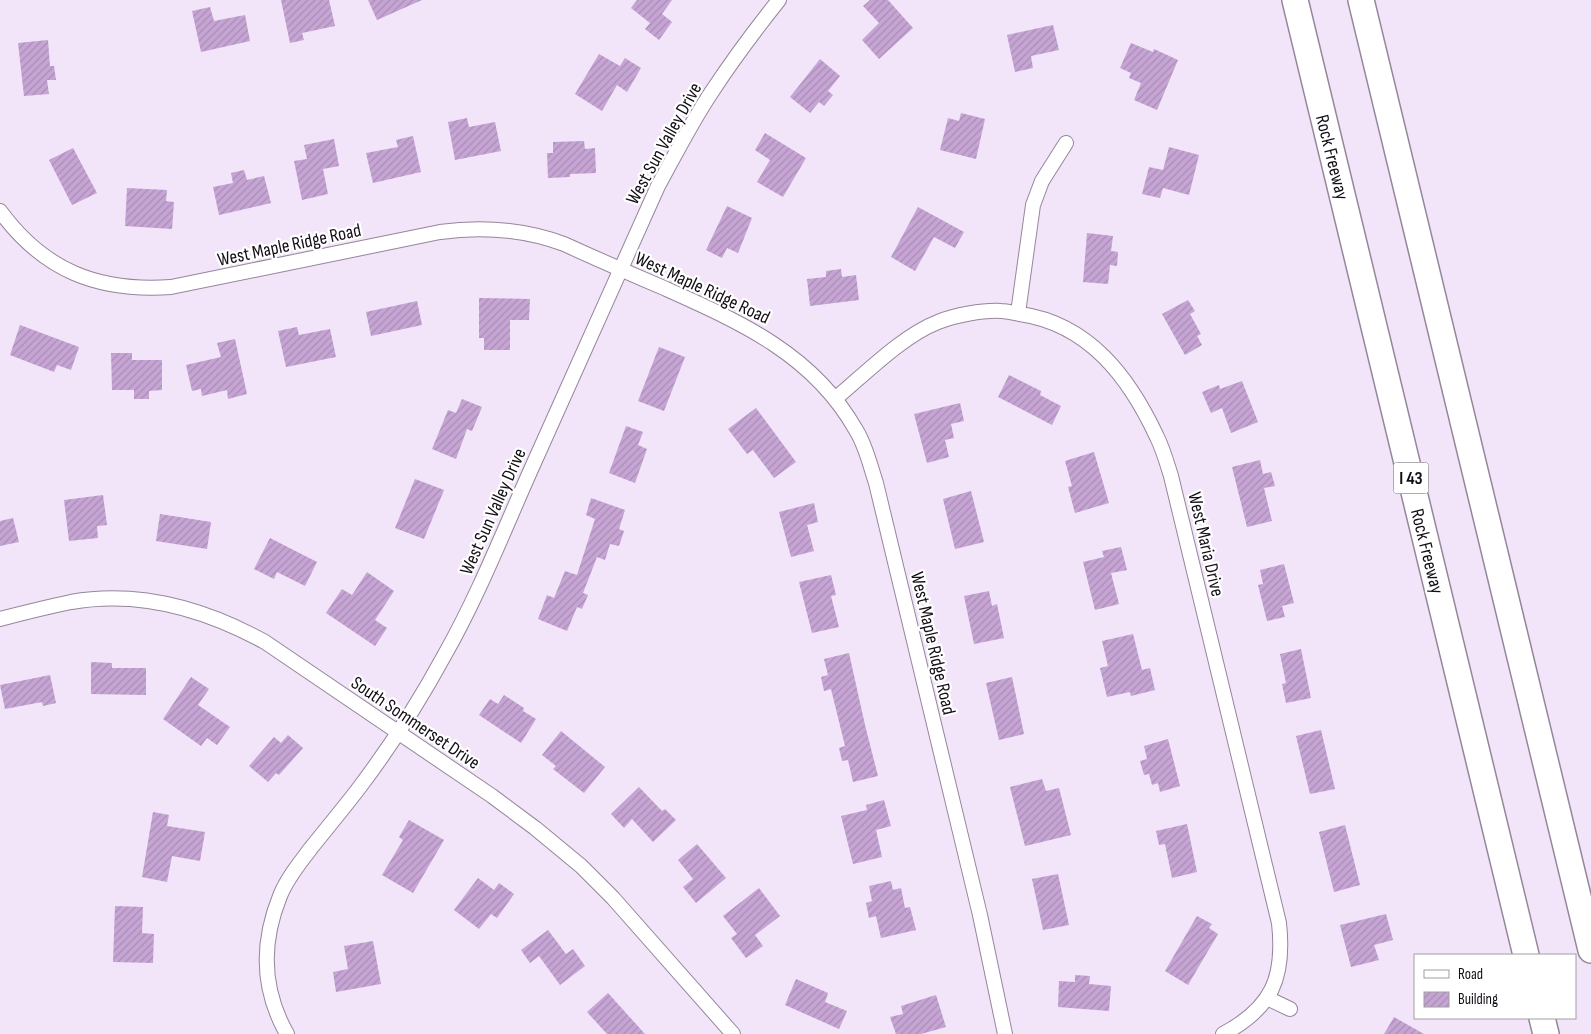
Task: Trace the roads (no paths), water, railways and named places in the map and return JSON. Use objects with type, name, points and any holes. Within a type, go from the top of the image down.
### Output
[{"type":"highway","name":"Rock Freeway","points":[[1295,0],[1526,954]]},
{"type":"highway","points":[[1361,0],[1591,950]]},
{"type":"highway","points":[[1542,1019],[1546,1034]]},
{"type":"street","name":"West Sun Valley Drive","points":[[287,1034],[280,1021],[269,990],[267,962],[271,920],[281,893],[293,871],[359,789],[398,732],[443,658],[459,628],[658,186],[711,93],[779,0]]},
{"type":"street","points":[[1018,314],[1033,205],[1042,181],[1066,143]]},
{"type":"street","name":"West Maple Ridge Road","points":[[0,211],[11,226],[36,250],[66,270],[95,281],[119,287],[147,289],[171,287],[440,232],[496,228],[514,230],[546,237],[739,322],[767,338],[806,369],[835,399],[856,430],[865,449],[876,483],[980,915],[1005,1034]]},
{"type":"street","name":"West Maria Drive","points":[[835,399],[910,338],[938,322],[969,314],[1000,311],[1034,316],[1080,335],[1108,359],[1135,396],[1158,438],[1171,476],[1279,923],[1280,960],[1276,979],[1267,998],[1255,1013],[1223,1034]]},
{"type":"street","name":"South Sommerset Drive","points":[[0,619],[71,602],[108,599],[145,600],[175,605],[208,615],[239,628],[265,642],[535,828],[581,866],[613,898],[733,1034]]},
{"type":"street","points":[[1267,998],[1290,1010]]}]
